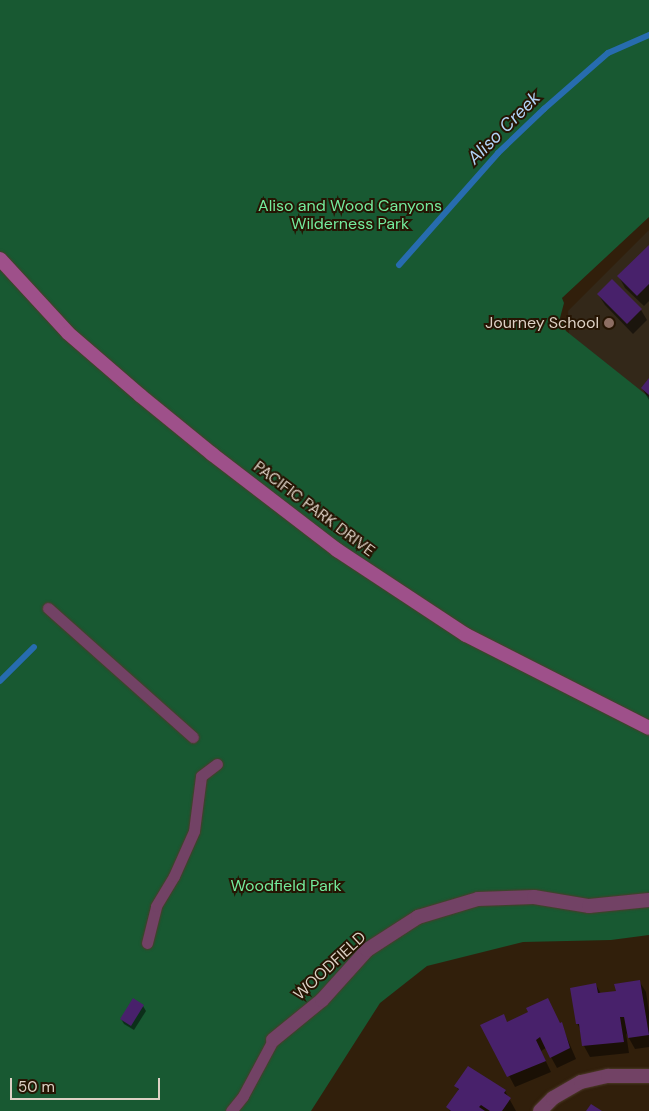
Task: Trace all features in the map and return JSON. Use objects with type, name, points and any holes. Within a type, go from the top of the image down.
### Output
[{"type":"main road","name":"PACIFIC PARK DRIVE","points":[[0,260],[68,333],[141,396],[279,506],[397,591],[466,635],[649,728]]},
{"type":"street","name":"WOODFIELD","points":[[273,1040],[322,1000],[367,950],[418,918],[478,899],[534,897],[589,906],[649,900]]},
{"type":"street","points":[[540,1111],[552,1098],[581,1082],[608,1076],[649,1076]]},
{"type":"lane","points":[[48,608],[193,737]]},
{"type":"lane","points":[[147,943],[156,906],[174,876],[194,831],[201,776],[217,764]]},
{"type":"lane","points":[[232,1111],[243,1096],[273,1040]]},
{"type":"shaded area","name":"Journey School","points":[[649,230],[649,398],[569,335],[568,311]]},
{"type":"green space","points":[[0,0],[649,0],[649,217],[562,298],[564,303],[560,318],[566,331],[649,397],[649,935],[611,940],[523,942],[427,966],[380,1003],[311,1111],[0,1111]]},
{"type":"building","points":[[649,245],[649,284],[637,296],[617,276]]},
{"type":"building","points":[[612,279],[642,309],[627,324],[597,294]]},
{"type":"building","points":[[649,378],[649,395],[641,388]]},
{"type":"building","points":[[640,980],[649,1035],[628,1038],[624,1017],[620,1017],[624,1042],[582,1046],[579,1024],[576,1024],[570,988],[596,983],[598,993],[616,991],[614,984]]},
{"type":"building","points":[[133,998],[144,1005],[131,1026],[120,1019]]},
{"type":"building","points":[[548,998],[560,1023],[562,1022],[570,1048],[550,1058],[540,1037],[536,1040],[546,1061],[507,1077],[480,1025],[504,1014],[507,1022],[528,1012],[526,1008]]},
{"type":"building","points":[[468,1066],[506,1090],[504,1093],[511,1098],[502,1111],[490,1111],[481,1105],[479,1107],[485,1111],[451,1111],[446,1107],[459,1089],[454,1086]]},
{"type":"building","points":[[591,1104],[602,1111],[586,1111]]},
{"type":"waterway","name":"Aliso Creek","points":[[399,265],[498,153],[544,109],[608,53],[649,35]]},
{"type":"waterway","name":"Aliso Creek","points":[[0,681],[34,647]]},
{"type":"place","name":"Journey School","points":[[609,323]]},
{"type":"park label","name":"Aliso and Wood Canyons Wilderness Park","points":[[350,215]]},
{"type":"park label","name":"Woodfield Park","points":[[286,886]]}]
